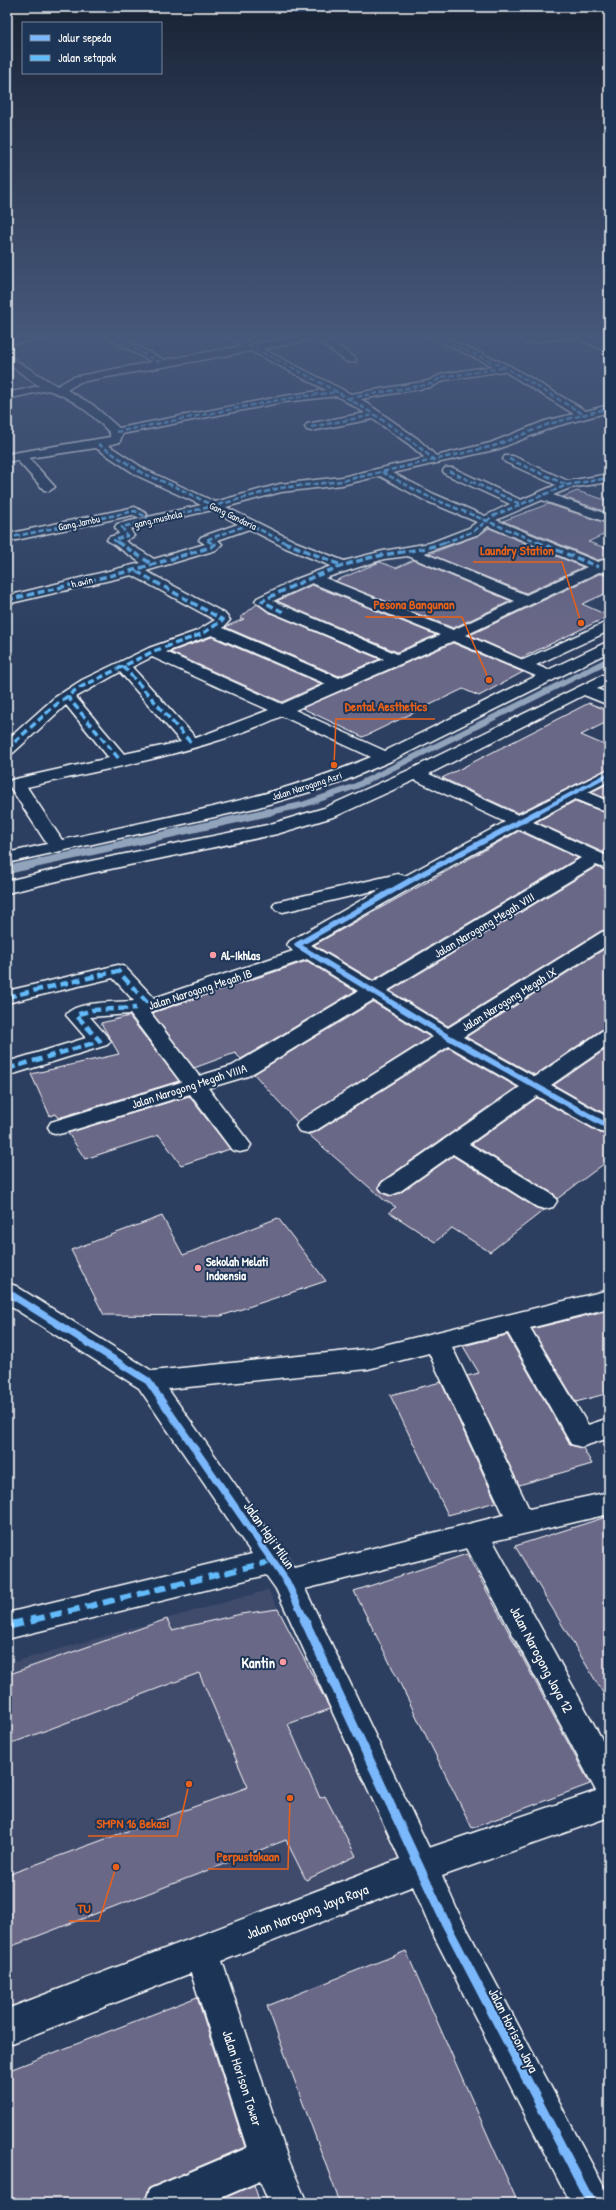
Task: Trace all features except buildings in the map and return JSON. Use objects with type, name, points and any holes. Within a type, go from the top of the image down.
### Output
[{"type":"street","points":[[7,458],[98,444],[116,439],[116,437]]},
{"type":"street","points":[[407,437],[433,459]]},
{"type":"street","name":"gang.mushola","points":[[152,564],[114,540],[127,536],[122,527],[214,506],[280,488],[342,481],[382,472],[494,446],[516,437]]},
{"type":"street","name":"Gang Gandaria","points":[[98,444],[142,473],[214,506],[292,545],[343,566]]},
{"type":"street","points":[[20,456],[49,487]]},
{"type":"street","points":[[508,459],[567,484]]},
{"type":"street","points":[[449,471],[520,504]]},
{"type":"street","points":[[382,472],[429,497],[486,522],[606,567]]},
{"type":"street","points":[[397,659],[274,608],[262,601],[312,578],[343,566],[383,555],[410,552],[434,546],[474,531],[493,516],[543,496],[567,484],[609,478]]},
{"type":"street","points":[[543,496],[609,519]]},
{"type":"street","name":"Gang.Jambu","points":[[7,538],[135,511],[148,521]]},
{"type":"street","name":"h.awin","points":[[7,600],[134,570],[211,547],[215,544],[206,540],[250,524]]},
{"type":"street","points":[[410,552],[525,600]]},
{"type":"street","points":[[57,846],[12,779],[120,760],[192,744],[252,724],[339,684],[454,635],[525,600],[606,567]]},
{"type":"street","points":[[7,749],[67,696],[123,666],[153,652],[212,629],[222,622],[223,620],[220,616],[134,570]]},
{"type":"street","points":[[312,578],[454,635],[548,676]]},
{"type":"street","points":[[523,666],[609,625]]},
{"type":"street","points":[[212,629],[339,684]]},
{"type":"street","name":"Jalan Narogong Asri","points":[[7,858],[256,803],[331,780],[385,757],[609,646]]},
{"type":"street","points":[[153,652],[174,660],[281,711],[385,757]]},
{"type":"street","points":[[123,666],[192,744]]},
{"type":"street","points":[[7,887],[91,867],[270,830],[330,812],[416,774],[609,677]]},
{"type":"street","points":[[585,690],[609,700]]},
{"type":"street","points":[[67,696],[120,760]]},
{"type":"street","points":[[416,774],[602,861]]},
{"type":"street","points":[[609,774],[520,823],[420,875],[297,945],[448,1037],[609,1127]]},
{"type":"street","points":[[574,793],[609,808]]},
{"type":"street","name":"Jalan Narogong Megah VIII","points":[[373,992],[602,861]]},
{"type":"street","points":[[283,906],[420,875]]},
{"type":"street","name":"Jalan Narogong Megah IX","points":[[307,1126],[609,936]]},
{"type":"street","name":"Jalan Narogong Megah IB","points":[[7,1069],[100,1041],[76,1015],[92,1010],[143,1007],[309,952]]},
{"type":"street","points":[[7,996],[118,971],[197,1086],[240,1145]]},
{"type":"street","name":"Jalan Narogong Megah VIIIA","points":[[60,1127],[197,1086],[251,1065],[373,992]]},
{"type":"street","points":[[390,1187],[609,1035]]},
{"type":"street","points":[[453,1144],[545,1201]]},
{"type":"street","name":"Jalan Haji Milun","points":[[7,1292],[148,1381],[280,1571],[421,1866]]},
{"type":"street","points":[[148,1381],[368,1359],[609,1299]]},
{"type":"street","points":[[515,1322],[580,1437],[609,1428]]},
{"type":"street","points":[[437,1342],[522,1523]]},
{"type":"street","points":[[7,1626],[280,1571],[475,1535],[555,1514],[609,1503]]},
{"type":"street","name":"Jalan Narogong Jaya 12","points":[[475,1535],[609,1783]]},
{"type":"street","name":"Jalan Narogong Jaya Raya","points":[[7,2028],[421,1866],[609,1802]]},
{"type":"street","name":"Jalan Horison Jaya","points":[[421,1866],[446,1924],[591,2203]]},
{"type":"street","name":"Jalan Horison Tower","points":[[201,1952],[269,2158],[288,2203]]},
{"type":"street","points":[[164,2203],[269,2158]]},
{"type":"shaded area","points":[[268,1590],[410,1858],[293,1899],[7,2012],[7,1664]]},
{"type":"waterway","points":[[265,813],[302,805],[356,786],[609,660]]},
{"type":"waterway","points":[[7,870],[269,812]]},
{"type":"marked path","points":[[407,437],[433,459]]},
{"type":"marked path","points":[[152,564],[114,540],[127,536],[122,527],[214,506],[280,488],[342,481],[494,446],[516,437]]},
{"type":"marked path","points":[[98,444],[142,473],[176,487],[291,545],[343,566]]},
{"type":"marked path","points":[[509,459],[567,485]]},
{"type":"marked path","points":[[449,471],[520,504]]},
{"type":"marked path","points":[[382,472],[429,497],[599,567]]},
{"type":"marked path","points":[[283,612],[262,601],[299,583],[343,566],[383,555],[410,552],[435,546],[474,531],[493,516],[567,485],[609,478]]},
{"type":"marked path","points":[[7,538],[135,511],[146,517],[148,521]]},
{"type":"marked path","points":[[7,600],[134,570],[211,547],[215,544],[206,540],[250,524]]},
{"type":"marked path","points":[[7,749],[52,708],[87,683],[154,651],[202,634],[218,625],[223,620],[219,616],[134,570]]},
{"type":"marked path","points":[[123,666],[192,744]]},
{"type":"marked path","points":[[67,696],[120,760]]},
{"type":"marked path","points":[[7,997],[118,971],[150,1006]]},
{"type":"marked path","points":[[7,1069],[100,1041],[76,1015],[92,1010],[136,1008]]},
{"type":"marked path","points":[[7,1626],[273,1561]]},
{"type":"cycle path","points":[[609,774],[420,875],[297,945],[448,1037],[609,1127]]},
{"type":"cycle path","points":[[7,1292],[148,1381],[287,1582],[421,1867],[446,1924],[591,2203]]},
{"type":"place","name":"Laundry Station","points":[[581,623]]},
{"type":"place","name":"Pesona Bangunan","points":[[489,680]]},
{"type":"place","name":"Dental Aesthetics","points":[[334,765]]},
{"type":"place","name":"Al-Ikhlas","points":[[213,955]]},
{"type":"place","name":"Sekolah Melati Indoensia","points":[[198,1268]]},
{"type":"place","name":"Kantin","points":[[283,1662]]},
{"type":"place","name":"SMPN 16 Bekasi","points":[[189,1784]]},
{"type":"place","name":"Perpustakaan","points":[[290,1798]]},
{"type":"place","name":"TU","points":[[116,1867]]}]
